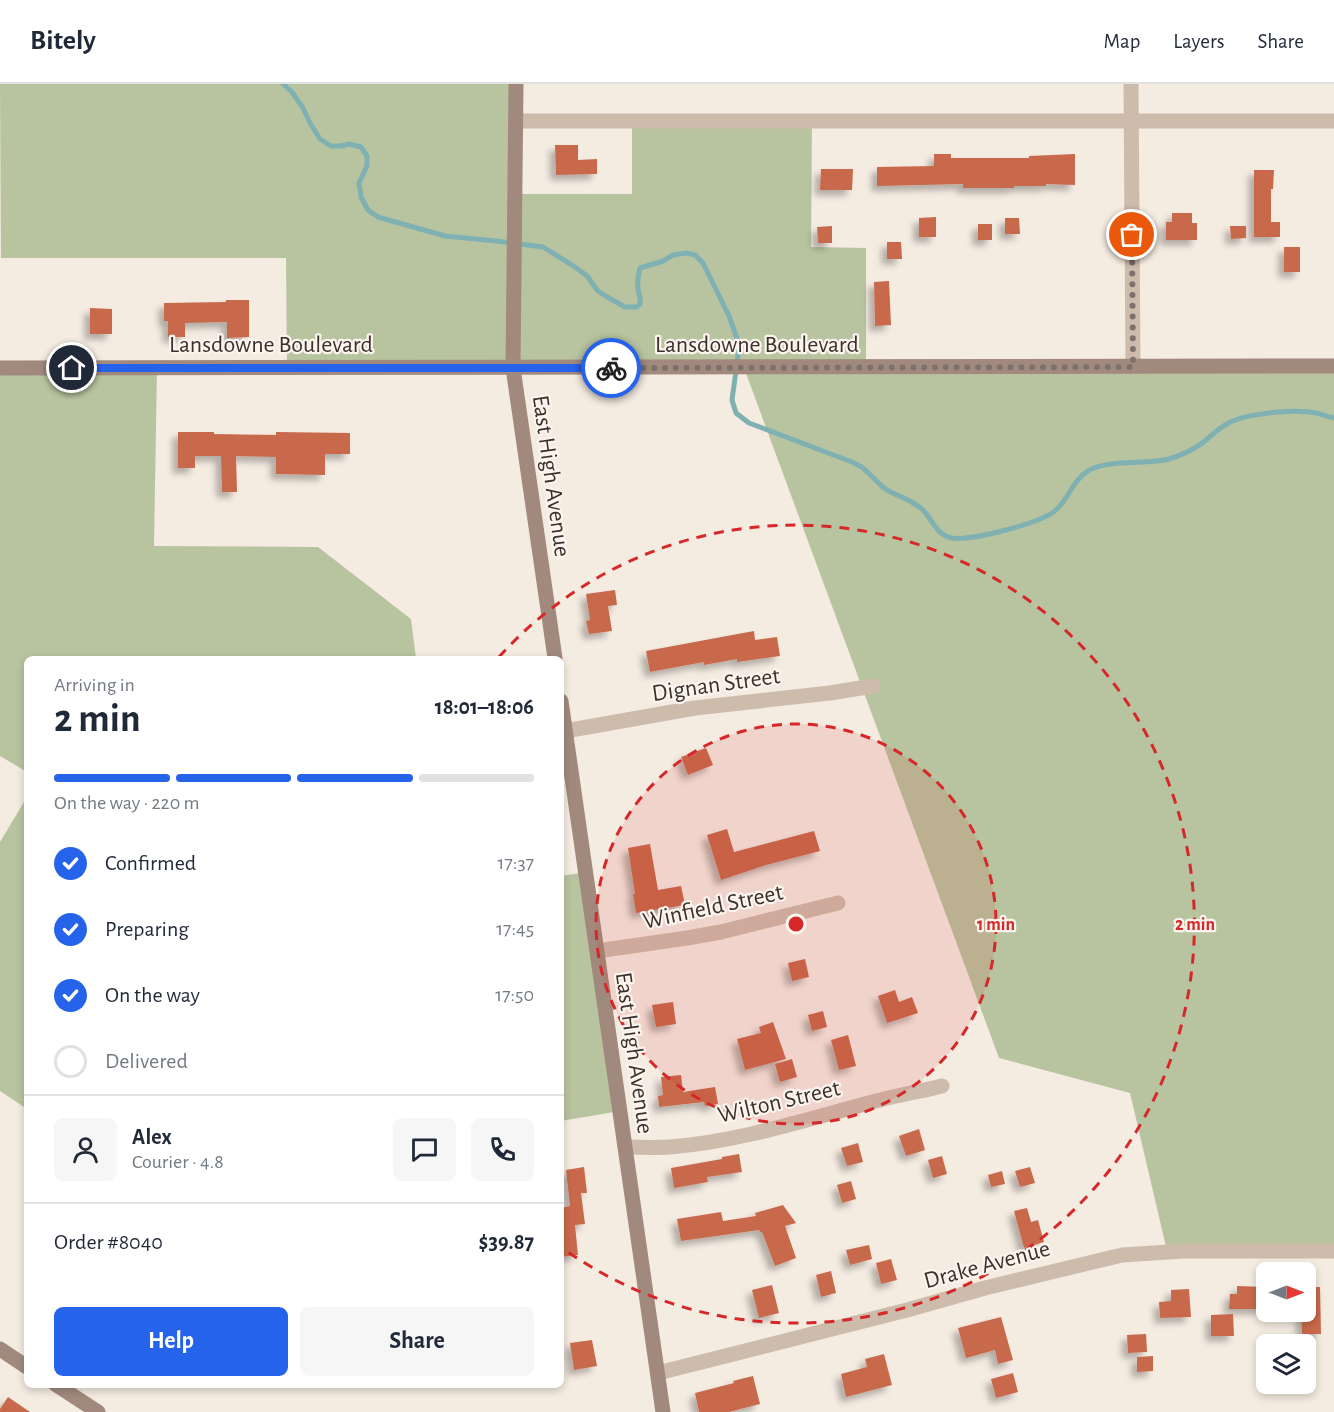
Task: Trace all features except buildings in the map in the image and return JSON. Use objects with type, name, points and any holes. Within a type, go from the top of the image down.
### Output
[{"type":"street","name":"East High Avenue","points":[[516,84],[513,368],[555,656]]},
{"type":"street","points":[[1131,84],[1133,367]]},
{"type":"street","points":[[516,121],[1334,121]]},
{"type":"street","name":"Lansdowne Boulevard","points":[[0,368],[1334,366]]},
{"type":"street","name":"Dignan Street","points":[[565,731],[695,708],[873,686]]},
{"type":"street","name":"East High Avenue","points":[[564,724],[663,1412]]},
{"type":"street","name":"Winfield Street","points":[[597,951],[721,932],[837,903]]},
{"type":"street","name":"Wilton Street","points":[[625,1148],[680,1145],[767,1131],[942,1086]]},
{"type":"street","name":"Drake Avenue","points":[[658,1373],[1122,1255],[1184,1251],[1334,1251]]},
{"type":"street","points":[[0,1349],[24,1364]]},
{"type":"street","points":[[61,1388],[98,1412]]},
{"type":"green space","points":[[0,84],[516,84],[515,194],[632,194],[632,121],[812,121],[811,247],[866,248],[866,367],[1334,366],[1334,1251],[1167,1251],[1130,1093],[999,1058],[744,368],[287,368],[286,258],[1,258]]},
{"type":"green space","points":[[0,368],[157,368],[154,546],[318,547],[411,619],[416,656],[24,656],[24,770],[0,756]]},
{"type":"green space","points":[[24,802],[24,1107],[0,1091],[0,842]]},
{"type":"green space","points":[[586,872],[620,1111],[564,1120],[564,876]]},
{"type":"waterway","points":[[283,84],[303,108],[320,139],[331,146],[349,144],[361,147],[367,156],[367,166],[359,183],[361,197],[368,210],[378,217],[445,236],[543,247],[587,276],[598,291],[625,307],[636,307],[640,304],[638,289],[640,268],[663,261],[673,255],[686,253],[695,255],[703,263],[729,316],[738,341],[732,400],[736,413],[749,423],[860,466],[884,488],[919,506],[942,534],[952,538],[974,537],[1037,520],[1056,510],[1078,479],[1088,471],[1105,465],[1160,461],[1174,457],[1197,447],[1235,420],[1270,413],[1296,411],[1334,418]]},
{"type":"way so far","points":[[611,368],[1133,367],[1132,235]]},
{"type":"route","points":[[72,368],[611,368]]}]
